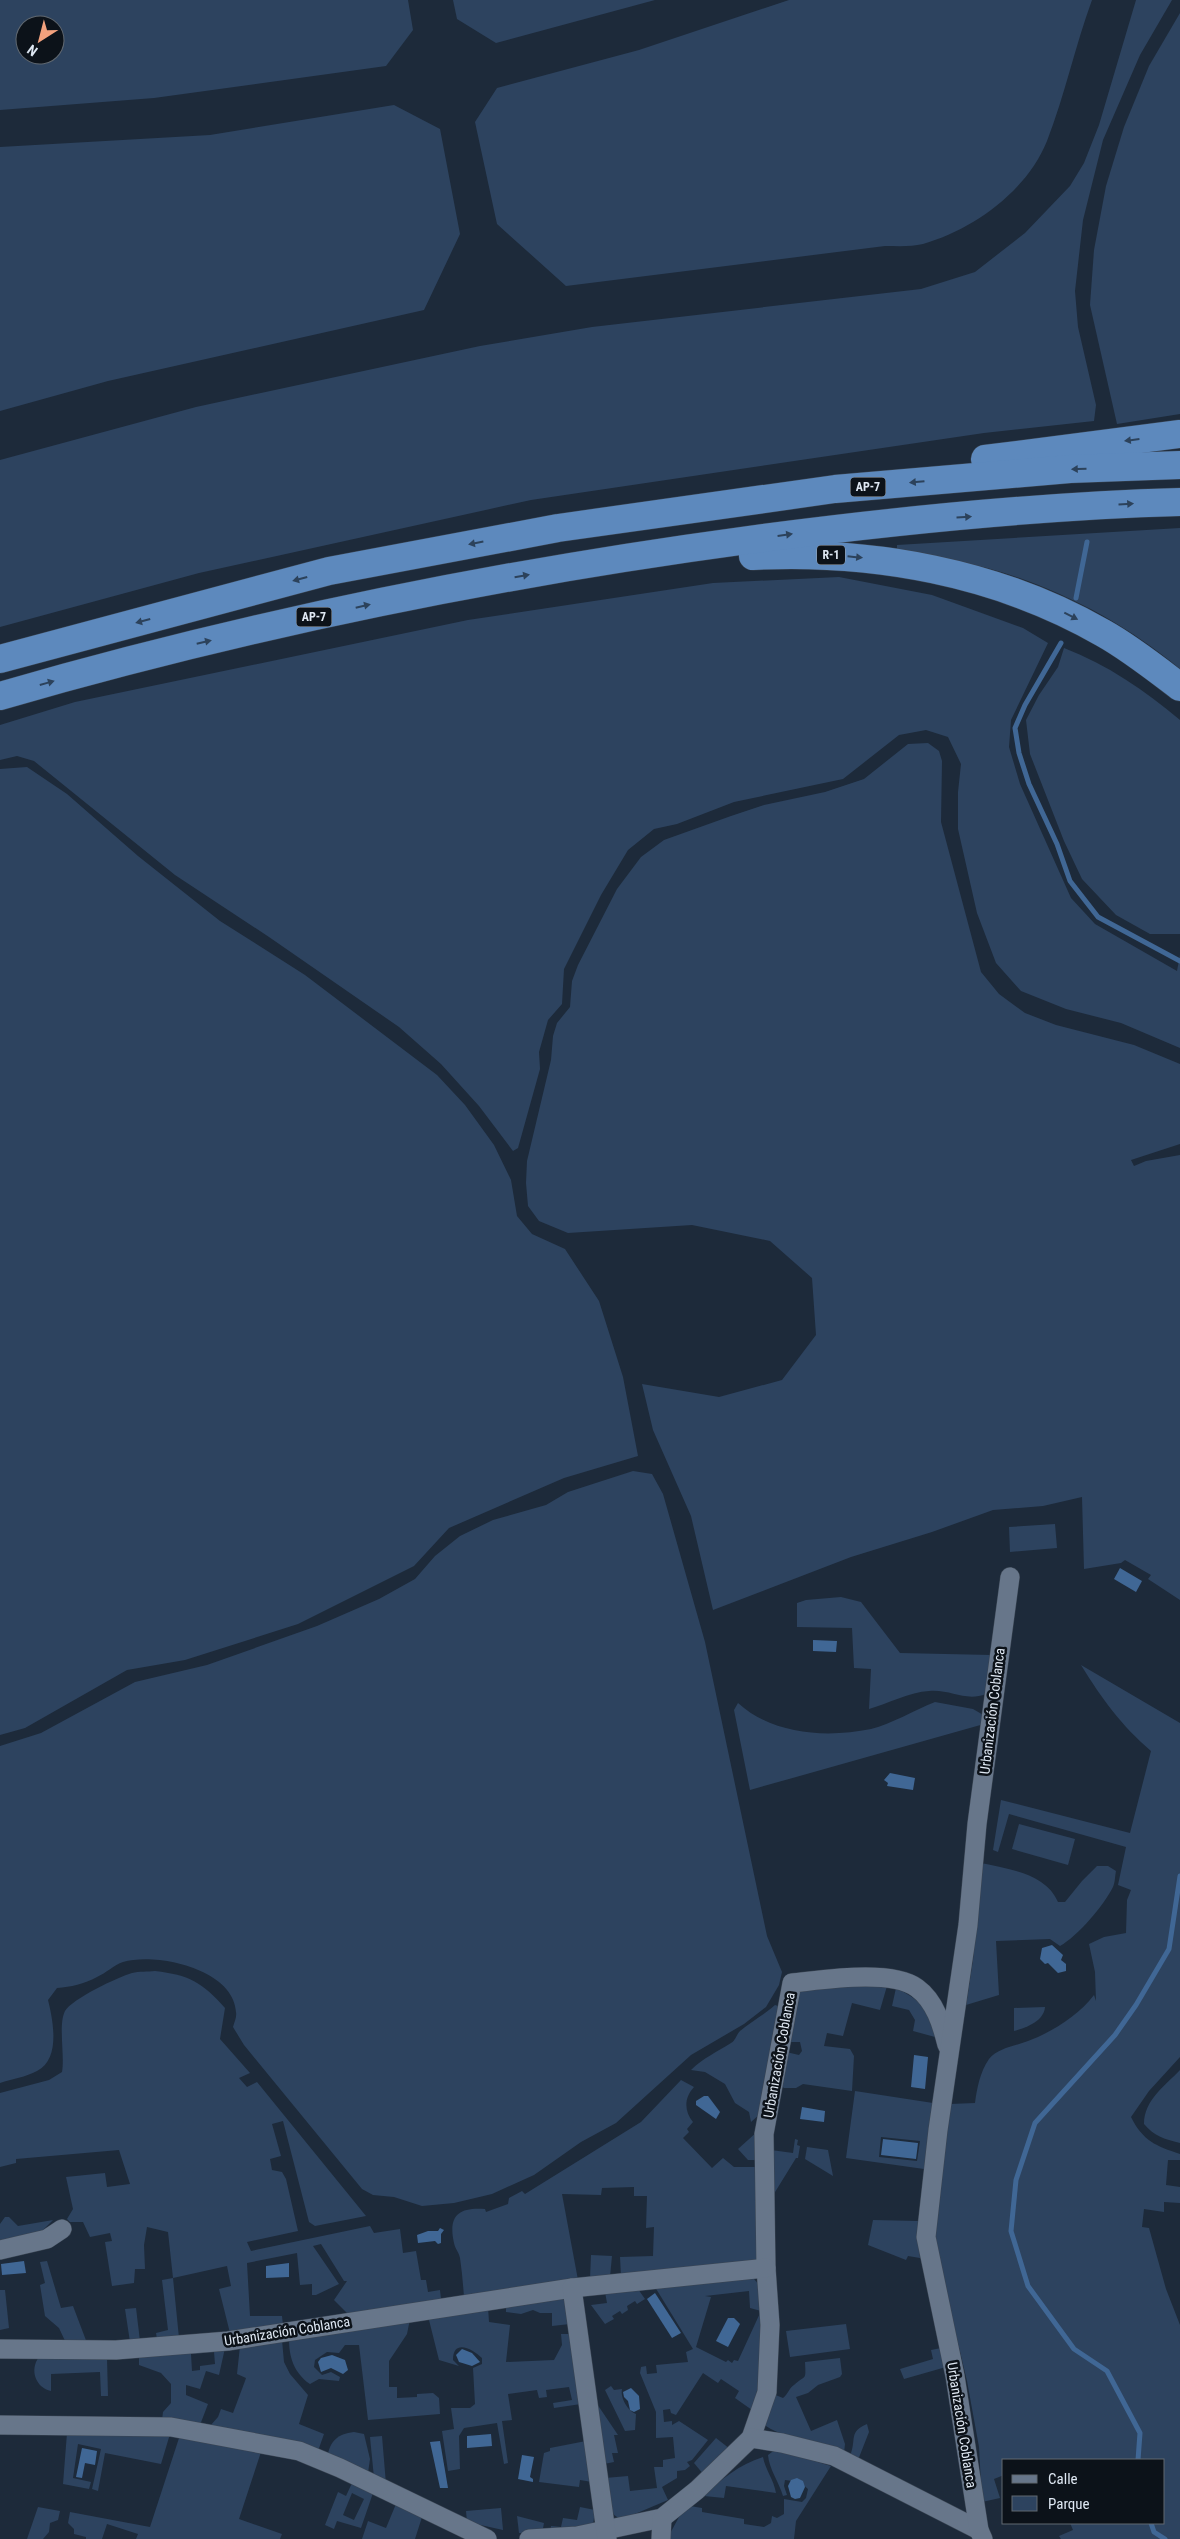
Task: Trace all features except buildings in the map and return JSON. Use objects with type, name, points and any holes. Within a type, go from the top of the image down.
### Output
[{"type":"highway","points":[[558,528],[588,510],[832,472],[987,458],[1180,434]]},
{"type":"highway","name":"AP-7","points":[[0,658],[329,571],[558,528],[835,490],[1070,469],[1180,465]]},
{"type":"highway","name":"AP-7","points":[[0,696],[108,665],[384,601],[633,556],[867,524],[1135,503],[1180,502]]},
{"type":"highway","name":"R-1","points":[[633,556],[662,565],[795,554],[855,556],[971,578],[1026,596],[1066,613],[1104,633],[1180,687]]},
{"type":"street","name":"Urbanización Coblanca","points":[[981,2534],[955,2376],[926,2237],[949,2054],[968,1924],[977,1824],[1010,1577]]},
{"type":"street","name":"Urbanización Coblanca","points":[[529,2539],[606,2534],[662,2518],[697,2490],[751,2438],[766,2392],[770,2325],[766,2268],[764,2134],[792,1983],[872,1977],[896,1980],[917,1987],[932,2004],[942,2027],[949,2054]]},
{"type":"street","points":[[0,2250],[47,2239],[62,2229]]},
{"type":"street","name":"Urbanización Coblanca","points":[[0,2349],[116,2350],[228,2341],[572,2288],[766,2268]]},
{"type":"street","points":[[572,2288],[606,2534]]},
{"type":"street","points":[[0,2425],[171,2427],[299,2452],[340,2468],[487,2539]]},
{"type":"street","name":"Urbanización Coblanca","points":[[751,2438],[782,2442],[834,2456],[981,2534]]},
{"type":"street","points":[[661,2539],[662,2518]]},
{"type":"green space","points":[[0,0],[408,0],[413,30],[386,66],[154,98],[0,110]]},
{"type":"green space","points":[[453,0],[655,0],[496,43],[457,19]]},
{"type":"green space","points":[[789,0],[1092,0],[1053,124],[1038,159],[1012,192],[996,206],[961,229],[942,238],[914,246],[885,246],[566,286],[497,224],[475,122],[497,88],[639,50]]},
{"type":"green space","points":[[1136,0],[1172,0],[1140,55],[1103,140],[1083,220],[1075,291],[1078,327],[1096,405],[1094,421],[984,433],[531,500],[199,573],[0,627],[0,460],[196,407],[480,346],[592,327],[921,289],[975,272],[1025,233],[1070,186],[1084,163],[1099,125]]},
{"type":"green space","points":[[1180,13],[1180,414],[1117,424],[1090,305],[1094,250],[1106,186],[1124,127],[1149,66]]},
{"type":"green space","points":[[394,105],[440,129],[460,234],[424,310],[108,381],[0,411],[0,147],[210,135]]},
{"type":"green space","points":[[1180,528],[1180,669],[1159,652],[1113,622],[1089,608],[1039,585],[987,568],[897,549],[897,545]]},
{"type":"green space","points":[[839,577],[932,595],[1023,628],[1048,643],[1011,720],[1009,747],[1020,784],[1071,898],[1095,924],[1177,971],[1180,955],[1180,1048],[1121,1023],[1066,1009],[1021,991],[996,963],[977,913],[958,829],[958,792],[961,764],[948,737],[926,730],[899,735],[843,779],[734,802],[677,824],[654,829],[628,850],[601,895],[564,969],[562,1004],[548,1020],[539,1052],[540,1069],[518,1148],[513,1151],[479,1106],[441,1064],[399,1027],[175,875],[34,761],[17,756],[0,760],[0,725],[75,702],[468,620],[713,583]]},
{"type":"green space","points":[[1064,648],[1111,670],[1153,698],[1180,720],[1180,934],[1150,934],[1116,915],[1082,879],[1064,841],[1030,754],[1026,720],[1039,695],[1058,667]]},
{"type":"green space","points":[[928,743],[939,751],[942,761],[941,822],[981,972],[999,994],[1025,1013],[1056,1025],[1134,1045],[1180,1064],[1180,1144],[1131,1160],[1134,1166],[1146,1161],[1180,1155],[1180,1600],[1148,1579],[1151,1575],[1125,1560],[1121,1563],[1084,1569],[1082,1497],[1043,1506],[993,1510],[932,1532],[851,1557],[713,1610],[691,1516],[653,1430],[642,1384],[719,1397],[782,1380],[816,1335],[812,1278],[770,1241],[692,1225],[568,1233],[539,1221],[528,1206],[527,1161],[551,1060],[553,1036],[557,1023],[570,1007],[572,981],[578,965],[617,889],[641,857],[664,840],[731,816],[764,805],[825,792],[864,779],[908,744]]},
{"type":"green space","points":[[27,767],[67,794],[138,856],[220,921],[305,975],[437,1075],[465,1105],[494,1145],[511,1180],[517,1216],[532,1234],[565,1249],[599,1301],[623,1377],[638,1456],[564,1478],[449,1528],[414,1566],[298,1624],[185,1660],[127,1670],[25,1728],[0,1735],[0,769]]},
{"type":"green space","points":[[633,1471],[652,1474],[663,1494],[705,1642],[767,1936],[782,1972],[779,1985],[766,2007],[744,2024],[691,2055],[616,2123],[581,2142],[534,2175],[492,2194],[454,2203],[422,2206],[394,2197],[373,2195],[362,2189],[244,2045],[233,2027],[236,2014],[232,1997],[222,1985],[208,1975],[191,1967],[173,1962],[137,1960],[123,1962],[87,1982],[57,1988],[48,2000],[53,2028],[50,2058],[37,2071],[0,2083],[0,1746],[41,1733],[135,1682],[207,1665],[317,1626],[379,1599],[415,1579],[435,1556],[460,1536],[493,1520],[546,1505],[568,1492]]},
{"type":"green space","points":[[1055,1524],[1057,1548],[1010,1552],[1009,1527]]},
{"type":"green space","points":[[841,1597],[861,1602],[900,1653],[991,1655],[986,1694],[971,1697],[929,1691],[906,1696],[869,1709],[871,1669],[854,1668],[852,1628],[797,1627],[797,1603],[806,1600]]},
{"type":"green space","points":[[1081,1665],[1180,1723],[1180,2057],[1149,2091],[1131,2117],[1140,2132],[1151,2142],[1180,2154],[1180,2160],[1168,2160],[1166,2185],[1180,2187],[1180,2203],[1164,2202],[1164,2212],[1144,2209],[1142,2227],[1149,2228],[1166,2289],[1180,2325],[1180,2539],[1061,2539],[1059,2536],[1073,2530],[1070,2524],[1165,2524],[1165,2459],[1002,2459],[1002,2476],[994,2479],[1000,2498],[982,2502],[979,2447],[967,2381],[936,2251],[936,2225],[950,2104],[975,2103],[981,2075],[993,2055],[1055,2028],[1080,2010],[1094,1995],[1096,2001],[1095,1972],[1089,1944],[1104,1937],[1126,1933],[1127,1900],[1131,1890],[1118,1885],[1126,1847],[1009,1814],[998,1852],[993,1850],[1001,1800],[1130,1833],[1151,1751],[1130,1731]]},
{"type":"green space","points":[[935,1702],[973,1709],[985,1716],[984,1724],[750,1790],[734,1710],[738,1703],[752,1714],[784,1728],[819,1733],[837,1733],[879,1727]]},
{"type":"green space","points":[[1019,1824],[1075,1839],[1068,1865],[1012,1849]]},
{"type":"green space","points":[[981,1863],[1014,1870],[1035,1878],[1052,1892],[1058,1902],[1065,1902],[1097,1866],[1108,1866],[1116,1871],[1114,1885],[1090,1920],[1075,1935],[1060,1946],[1050,1939],[996,1941],[999,1995],[966,2005],[973,1960]]},
{"type":"green space","points":[[155,1971],[177,1975],[194,1981],[209,1992],[225,2008],[220,2039],[250,2073],[239,2078],[247,2087],[257,2082],[366,2216],[315,2226],[309,2222],[283,2121],[272,2124],[281,2156],[270,2159],[272,2170],[282,2172],[286,2179],[298,2231],[247,2242],[251,2251],[370,2226],[374,2233],[400,2229],[403,2253],[416,2251],[421,2280],[426,2280],[428,2292],[440,2290],[441,2299],[348,2314],[334,2300],[347,2281],[344,2281],[321,2244],[313,2246],[339,2284],[316,2295],[312,2295],[312,2284],[300,2285],[297,2253],[247,2263],[250,2316],[282,2316],[283,2325],[230,2333],[219,2289],[231,2286],[227,2266],[173,2278],[168,2232],[147,2227],[144,2245],[145,2269],[135,2269],[134,2283],[112,2286],[105,2242],[112,2241],[110,2233],[90,2237],[83,2222],[70,2222],[67,2219],[73,2209],[66,2177],[105,2173],[107,2187],[130,2184],[119,2150],[16,2159],[16,2163],[0,2167],[0,2093],[49,2080],[62,2072],[62,2024],[65,2011],[69,2006],[96,1989],[125,1975],[135,1972]]},
{"type":"green space","points":[[808,1986],[887,1986],[880,2010],[852,2003],[843,2036],[827,2033],[824,2046],[850,2049],[854,2056],[852,2091],[803,2084],[796,2088],[784,2088],[776,2081],[786,2052],[799,2055],[802,2051],[800,2042],[788,2042],[795,1996]]},
{"type":"green space","points":[[896,1988],[923,2006],[930,2019],[935,2037],[913,2031],[915,2020],[909,2010],[892,2006]]},
{"type":"green space","points":[[775,2005],[784,2008],[760,2114],[751,2122],[749,2112],[735,2103],[725,2084],[705,2072],[691,2070],[733,2042],[740,2031]]},
{"type":"green space","points":[[1045,2007],[1038,2020],[1029,2026],[1014,2031],[1014,2008]]},
{"type":"green space","points":[[1180,2070],[1180,2143],[1160,2136],[1144,2124],[1145,2115],[1151,2101]]},
{"type":"green space","points":[[681,2080],[694,2087],[688,2096],[686,2104],[693,2122],[687,2129],[689,2132],[683,2138],[712,2168],[723,2158],[734,2167],[758,2167],[759,2256],[756,2261],[741,2265],[733,2280],[754,2279],[761,2287],[762,2349],[759,2380],[752,2410],[735,2398],[739,2391],[721,2379],[718,2383],[703,2373],[676,2415],[671,2413],[670,2409],[663,2410],[664,2422],[672,2421],[672,2425],[679,2421],[708,2440],[692,2460],[687,2462],[690,2466],[685,2470],[677,2471],[677,2478],[662,2487],[668,2500],[623,2519],[617,2517],[610,2509],[605,2478],[628,2476],[630,2491],[657,2488],[654,2467],[663,2467],[663,2460],[675,2458],[673,2437],[656,2438],[656,2412],[640,2373],[641,2367],[646,2366],[647,2374],[657,2373],[656,2365],[688,2362],[686,2352],[693,2349],[655,2287],[719,2281],[712,2278],[705,2268],[621,2276],[620,2257],[653,2256],[654,2227],[646,2228],[647,2196],[634,2196],[634,2187],[602,2188],[601,2195],[562,2194],[578,2280],[550,2284],[547,2289],[532,2291],[524,2288],[471,2294],[468,2299],[464,2297],[460,2258],[454,2243],[453,2226],[457,2215],[462,2212],[485,2209],[486,2212],[508,2204],[509,2198],[522,2191],[525,2194],[641,2122]],"holes":[[[749,2291],[750,2308],[761,2311],[738,2361],[734,2360],[732,2363],[728,2360],[726,2362],[696,2347],[711,2297],[705,2296]]]},
{"type":"green space","points":[[855,2091],[933,2103],[924,2169],[846,2158]],"holes":[[[881,2137],[920,2141],[917,2161],[879,2157]]]},
{"type":"green space","points":[[758,2131],[758,2160],[748,2160],[738,2149]]},
{"type":"green space","points":[[795,2139],[798,2140],[797,2145],[800,2146],[798,2158],[796,2158],[772,2197],[771,2150],[793,2153]]},
{"type":"green space","points":[[807,2147],[828,2150],[833,2176],[805,2159]]},
{"type":"green space","points":[[5,2217],[9,2217],[18,2226],[53,2220],[43,2230],[0,2244],[0,2224]]},
{"type":"green space","points":[[873,2220],[918,2221],[920,2258],[908,2256],[906,2260],[868,2245]]},
{"type":"green space","points":[[591,2255],[612,2256],[610,2277],[590,2279]]},
{"type":"green space","points":[[47,2261],[61,2308],[73,2306],[87,2343],[66,2343],[59,2328],[45,2316],[40,2285],[45,2283],[40,2262]]},
{"type":"green space","points":[[173,2278],[179,2338],[157,2339],[156,2333],[168,2330],[162,2280]]},
{"type":"green space","points":[[638,2289],[645,2299],[637,2304],[635,2301],[627,2306],[628,2310],[622,2314],[620,2311],[612,2316],[614,2319],[605,2324],[591,2305],[607,2303],[605,2292]]},
{"type":"green space","points":[[0,2290],[5,2290],[9,2328],[0,2330]]},
{"type":"green space","points":[[563,2298],[567,2303],[570,2324],[552,2326],[552,2313],[540,2313],[533,2310],[521,2314],[506,2312],[506,2304]]},
{"type":"green space","points":[[488,2307],[489,2322],[510,2325],[506,2362],[554,2360],[562,2345],[561,2334],[572,2334],[581,2404],[554,2408],[553,2403],[572,2400],[569,2387],[546,2390],[547,2397],[539,2398],[537,2390],[508,2394],[512,2420],[502,2421],[508,2463],[504,2464],[497,2423],[464,2428],[459,2436],[460,2469],[448,2471],[442,2431],[454,2429],[451,2408],[470,2408],[475,2404],[473,2368],[482,2364],[482,2358],[474,2351],[460,2347],[456,2349],[453,2360],[459,2366],[439,2360],[428,2316]]},
{"type":"green space","points":[[136,2308],[140,2341],[130,2342],[125,2309]]},
{"type":"green space","points":[[410,2319],[407,2334],[389,2361],[389,2387],[397,2387],[397,2398],[417,2397],[417,2394],[433,2393],[439,2398],[440,2414],[368,2420],[359,2345],[345,2345],[339,2353],[327,2352],[315,2360],[314,2367],[322,2375],[331,2372],[340,2377],[339,2381],[319,2379],[310,2384],[296,2370],[290,2352],[289,2339]]},
{"type":"green space","points":[[846,2324],[850,2349],[790,2357],[786,2331]]},
{"type":"green space","points":[[282,2340],[284,2362],[290,2374],[308,2395],[299,2424],[324,2434],[318,2451],[210,2426],[218,2417],[221,2409],[233,2413],[246,2378],[237,2374],[240,2346]]},
{"type":"green space","points":[[225,2348],[219,2375],[206,2371],[200,2389],[186,2385],[186,2395],[208,2404],[200,2425],[162,2420],[163,2412],[171,2403],[171,2384],[161,2373],[139,2365],[139,2355]],"holes":[[[214,2352],[215,2364],[200,2366],[200,2370],[192,2371],[191,2354]]]},
{"type":"green space","points":[[941,2348],[946,2367],[904,2379],[900,2369],[933,2359],[931,2350]]},
{"type":"green space","points":[[39,2357],[107,2358],[108,2396],[101,2396],[100,2372],[51,2374],[51,2391],[46,2389],[38,2382],[34,2373]]},
{"type":"green space","points":[[840,2358],[842,2374],[840,2377],[818,2385],[808,2393],[796,2397],[811,2431],[837,2420],[845,2444],[844,2453],[825,2445],[785,2435],[766,2426],[765,2420],[773,2394],[783,2398],[792,2386],[804,2377],[805,2362]]},
{"type":"green space","points":[[611,2386],[614,2390],[622,2389],[625,2404],[636,2414],[635,2430],[625,2431],[605,2390]]},
{"type":"green space","points":[[595,2401],[618,2435],[614,2435],[618,2453],[612,2453],[614,2462],[604,2464]]},
{"type":"green space","points":[[867,2424],[869,2432],[858,2460],[850,2456],[855,2433]]},
{"type":"green space","points":[[354,2432],[364,2434],[370,2459],[368,2473],[327,2458],[330,2447],[335,2439]]},
{"type":"green space","points":[[67,2433],[170,2434],[161,2464],[105,2453],[98,2491],[92,2489],[101,2449],[78,2444],[73,2478],[91,2482],[89,2489],[63,2484]]},
{"type":"green space","points":[[180,2435],[261,2452],[239,2519],[282,2534],[280,2539],[136,2539],[138,2534],[107,2524],[102,2539],[86,2539],[86,2537],[74,2534],[74,2529],[68,2523],[70,2512],[150,2527]]},
{"type":"green space","points":[[382,2436],[386,2484],[374,2478],[370,2437]]},
{"type":"green space","points":[[716,2438],[730,2449],[704,2475],[694,2463]]},
{"type":"green space","points":[[586,2441],[592,2482],[580,2480],[579,2487],[539,2482],[544,2453],[550,2451],[550,2448]]},
{"type":"green space","points":[[782,2451],[831,2466],[796,2521],[794,2539],[667,2539],[679,2517],[690,2506],[702,2508],[702,2512],[744,2519],[744,2524],[764,2527],[771,2523],[772,2516],[777,2518],[784,2514],[784,2499],[802,2502],[806,2498],[808,2489],[800,2482],[785,2480],[784,2486],[787,2495],[783,2496],[772,2470],[768,2455],[772,2452]]},
{"type":"green space","points":[[763,2457],[776,2493],[726,2486],[724,2498],[704,2496],[731,2473]]},
{"type":"green space","points":[[352,2483],[373,2493],[361,2528],[337,2521],[334,2529],[325,2525],[338,2492],[346,2496]],"holes":[[[352,2493],[364,2499],[354,2520],[343,2515]]]},
{"type":"green space","points":[[396,2504],[422,2517],[415,2539],[362,2539],[368,2521],[386,2528]]},
{"type":"green space","points":[[38,2507],[60,2511],[58,2520],[50,2523],[49,2532],[43,2539],[27,2539]]},
{"type":"green space","points":[[580,2507],[595,2510],[593,2525],[550,2534],[551,2526],[561,2527],[563,2518],[577,2520]]},
{"type":"green space","points":[[501,2508],[503,2530],[467,2522],[466,2511]]},
{"type":"green space","points":[[517,2516],[544,2523],[542,2534],[519,2533]]},
{"type":"shaded area","points":[[1120,1568],[1142,1581],[1136,1592],[1114,1579]]},
{"type":"shaded area","points":[[813,1640],[837,1641],[836,1652],[813,1651]]},
{"type":"shaded area","points":[[890,1773],[915,1778],[913,1790],[887,1786],[888,1783],[884,1780]]},
{"type":"shaded area","points":[[1052,1945],[1063,1955],[1061,1960],[1066,1964],[1066,1971],[1058,1973],[1048,1963],[1045,1964],[1040,1959],[1042,1948]]},
{"type":"shaded area","points":[[914,2055],[928,2057],[925,2089],[911,2087]]},
{"type":"shaded area","points":[[704,2096],[708,2096],[720,2112],[716,2119],[696,2105],[696,2101]]},
{"type":"shaded area","points":[[802,2107],[825,2111],[824,2122],[800,2119]]},
{"type":"shaded area","points":[[883,2139],[918,2143],[916,2159],[881,2155]]},
{"type":"shaded area","points":[[440,2228],[444,2230],[441,2234],[441,2243],[438,2244],[435,2241],[418,2243],[417,2235],[428,2231],[438,2231]]},
{"type":"shaded area","points":[[24,2261],[26,2273],[2,2275],[1,2264]]},
{"type":"shaded area","points":[[289,2263],[289,2277],[266,2278],[266,2266]]},
{"type":"shaded area","points":[[655,2293],[681,2333],[672,2338],[647,2299]]},
{"type":"shaded area","points":[[728,2318],[734,2318],[740,2324],[728,2347],[716,2341]]},
{"type":"shaded area","points":[[462,2349],[472,2353],[480,2362],[472,2366],[459,2362],[456,2355]]},
{"type":"shaded area","points":[[332,2355],[345,2360],[348,2370],[343,2374],[331,2368],[321,2372],[318,2362],[321,2358]]},
{"type":"shaded area","points":[[631,2388],[639,2396],[640,2409],[634,2412],[630,2410],[623,2392]]},
{"type":"shaded area","points":[[491,2434],[492,2446],[467,2448],[467,2436]]},
{"type":"shaded area","points":[[440,2441],[448,2488],[440,2488],[430,2442]]},
{"type":"shaded area","points":[[82,2448],[97,2451],[95,2465],[85,2463],[82,2478],[76,2477]]},
{"type":"shaded area","points":[[522,2455],[534,2457],[530,2477],[533,2479],[533,2482],[518,2479]]},
{"type":"shaded area","points":[[797,2478],[803,2481],[805,2487],[800,2498],[795,2499],[791,2497],[788,2486],[791,2480]]},
{"type":"waterway","points":[[1076,598],[1087,542]]},
{"type":"waterway","points":[[1061,643],[1025,705],[1015,728],[1019,753],[1029,784],[1057,844],[1070,881],[1098,917],[1180,961]]},
{"type":"waterway","points":[[1138,2459],[1140,2433],[1107,2371],[1074,2349],[1028,2286],[1011,2231],[1016,2180],[1035,2123],[1115,2035],[1136,2005],[1169,1949],[1180,1876]]},
{"type":"waterway","points":[[1151,2524],[1154,2532],[1165,2539]]}]
